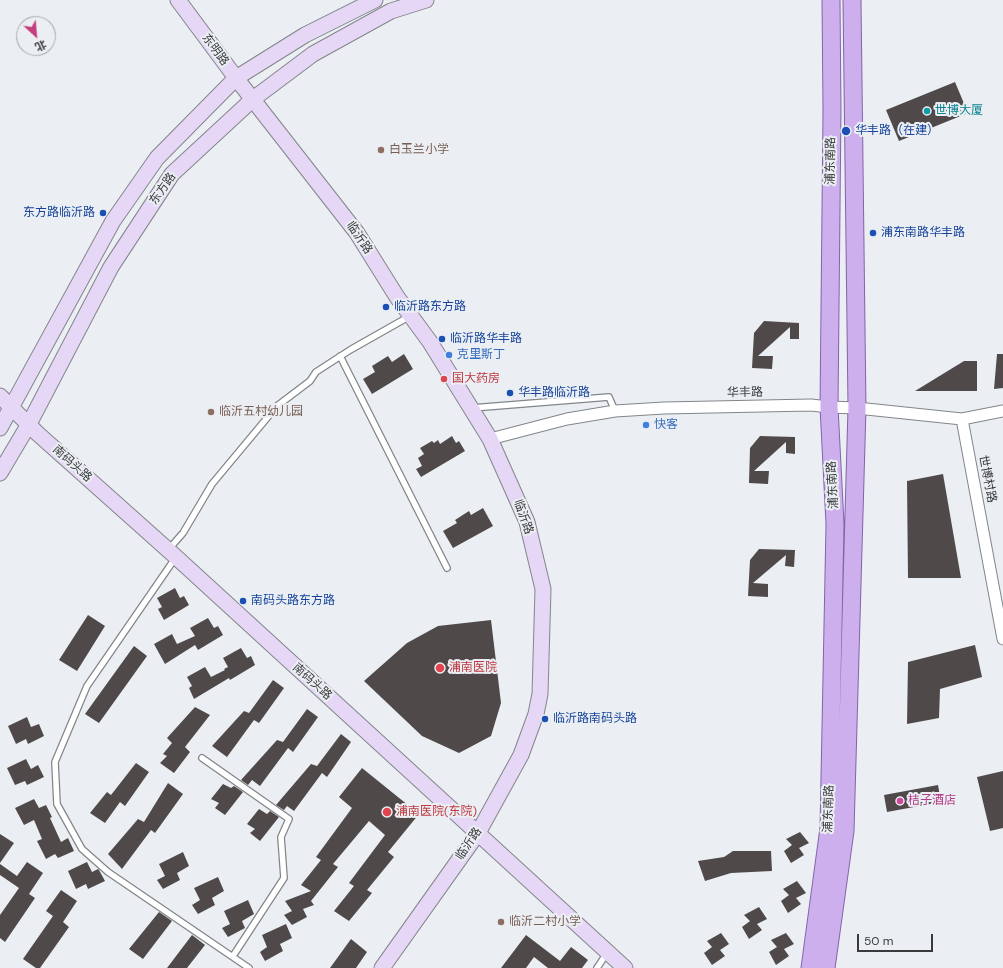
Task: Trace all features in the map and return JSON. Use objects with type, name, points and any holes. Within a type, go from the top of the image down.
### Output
[{"type":"main road","name":"浦东南路","points":[[810,968],[829,828],[835,524],[829,407],[832,117],[831,0]]},
{"type":"main road","name":"浦东南路","points":[[826,968],[845,831],[857,408],[852,0]]},
{"type":"street","name":"东明路","points":[[178,0],[253,99]]},
{"type":"street","name":"东方路","points":[[0,428],[113,221],[157,158],[236,78],[305,35],[375,0]]},
{"type":"street","name":"东方路","points":[[0,473],[29,424],[111,267],[172,174],[253,99],[313,54],[391,11],[426,0]]},
{"type":"street","name":"临沂路","points":[[253,99],[357,233],[397,297],[430,342],[490,439],[527,522],[543,589],[540,694],[536,714],[521,755],[478,833],[382,968]]},
{"type":"street","name":"南码头路","points":[[0,396],[37,433],[172,554],[625,968]]},
{"type":"street","name":"华丰路","points":[[490,439],[567,419],[615,411],[664,408],[811,405],[857,408],[962,419],[1003,412]]},
{"type":"street","name":"世博村路","points":[[962,419],[1003,639]]},
{"type":"lane","points":[[249,968],[108,872],[82,849],[57,804],[55,762],[87,686],[172,554],[212,484],[277,406],[310,381],[316,372],[340,356],[411,316]]},
{"type":"lane","points":[[340,356],[447,568]]},
{"type":"lane","points":[[470,408],[609,397],[615,411]]},
{"type":"lane","points":[[202,758],[289,819],[281,837],[284,878],[233,956]]},
{"type":"lane","points":[[597,968],[608,952]]},
{"type":"building","name":"世博大厦","points":[[955,82],[968,113],[899,141],[886,110]]},
{"type":"building","points":[[764,321],[799,323],[799,339],[790,339],[790,327],[758,356],[773,356],[772,369],[752,368],[754,333]]},
{"type":"building","points":[[404,354],[413,369],[372,394],[363,379],[375,372],[372,366],[388,356],[392,362]]},
{"type":"building","points":[[997,354],[1003,354],[1003,388],[994,389]]},
{"type":"building","points":[[964,361],[977,361],[977,391],[915,391]]},
{"type":"building","points":[[452,436],[456,443],[459,441],[465,451],[421,477],[416,469],[422,466],[418,458],[424,454],[420,448],[432,441],[434,443],[438,440],[440,444]]},
{"type":"building","points":[[760,436],[795,437],[795,454],[786,453],[786,442],[754,471],[769,471],[768,484],[749,483],[750,448]]},
{"type":"building","points":[[943,474],[961,578],[908,578],[907,481]]},
{"type":"building","points":[[483,508],[493,526],[453,548],[443,531],[457,523],[455,520],[469,511],[471,515]]},
{"type":"building","points":[[759,549],[795,550],[794,567],[785,566],[786,555],[753,583],[768,584],[768,597],[748,596],[750,560]]},
{"type":"building","points":[[175,588],[180,598],[184,596],[189,605],[164,620],[158,609],[162,607],[157,598]]},
{"type":"building","points":[[88,615],[105,626],[77,671],[59,660]]},
{"type":"building","points":[[208,618],[214,628],[218,626],[223,635],[198,650],[195,645],[165,664],[154,644],[172,634],[177,644],[195,636],[190,628]]},
{"type":"building","points":[[491,620],[501,703],[491,736],[459,753],[422,736],[364,681],[407,643],[438,626]]},
{"type":"building","points":[[975,645],[982,677],[940,689],[939,718],[907,724],[908,662]]},
{"type":"building","points":[[134,646],[147,656],[99,723],[85,714]]},
{"type":"building","points":[[241,648],[247,658],[251,656],[255,665],[230,680],[229,678],[194,699],[189,688],[192,686],[187,677],[205,667],[211,677],[225,670],[224,669],[228,667],[223,658]]},
{"type":"building","points":[[273,680],[284,688],[259,723],[254,720],[227,757],[212,746],[244,711],[249,713]]},
{"type":"building","points":[[195,707],[210,715],[185,747],[190,752],[174,773],[160,763],[167,756],[163,754],[172,743],[167,738]]},
{"type":"building","points":[[307,709],[318,717],[293,752],[288,748],[260,786],[252,780],[248,785],[241,780],[277,740],[283,742]]},
{"type":"building","points":[[27,717],[31,727],[39,724],[44,736],[28,744],[26,739],[16,744],[8,726]]},
{"type":"building","points":[[341,734],[351,742],[327,777],[322,773],[294,811],[287,806],[284,810],[276,805],[311,764],[317,766]]},
{"type":"building","points":[[26,759],[31,769],[38,765],[44,777],[27,785],[25,781],[15,785],[7,768]]},
{"type":"building","points":[[136,763],[149,772],[125,806],[120,802],[105,823],[90,813],[107,792],[111,795]]},
{"type":"building","points":[[362,768],[419,814],[388,852],[394,857],[367,890],[372,893],[349,921],[334,911],[354,886],[349,883],[385,835],[369,821],[333,864],[338,867],[311,901],[314,905],[303,909],[307,917],[292,925],[284,915],[292,911],[285,901],[311,891],[301,885],[321,860],[316,857],[352,808],[339,797]]},
{"type":"building","points":[[1003,771],[1003,828],[990,831],[977,777]]},
{"type":"building","points":[[168,783],[183,794],[155,833],[151,830],[122,869],[108,854],[138,819],[144,822]]},
{"type":"building","points":[[223,784],[231,788],[234,786],[243,792],[225,815],[215,808],[219,803],[211,799]]},
{"type":"building","points":[[938,785],[941,802],[887,812],[884,795]]},
{"type":"building","points":[[34,799],[39,808],[46,805],[61,842],[68,838],[74,851],[58,858],[55,854],[46,859],[37,841],[42,839],[34,820],[24,825],[15,808]]},
{"type":"building","points":[[259,809],[267,814],[270,811],[279,817],[260,841],[250,833],[255,829],[247,824]]},
{"type":"building","points":[[800,832],[809,843],[799,848],[804,855],[791,863],[784,851],[792,845],[786,839]]},
{"type":"building","points":[[0,834],[14,843],[0,863]]},
{"type":"building","points":[[733,851],[771,851],[772,871],[731,873],[705,881],[698,861],[724,857]]},
{"type":"building","points":[[183,852],[189,866],[177,873],[180,880],[163,889],[157,880],[165,876],[159,864]]},
{"type":"building","points":[[27,862],[43,873],[29,894],[35,898],[5,942],[0,938],[0,915],[19,888],[0,875],[0,864],[17,876]]},
{"type":"building","points":[[87,862],[92,872],[98,869],[105,881],[88,889],[86,884],[76,889],[68,871]]},
{"type":"building","points":[[218,877],[224,891],[212,898],[215,905],[198,914],[192,905],[200,900],[194,888]]},
{"type":"building","points":[[797,881],[806,893],[796,898],[801,904],[788,913],[781,901],[789,895],[783,889]]},
{"type":"building","points":[[61,890],[77,901],[63,922],[69,927],[40,968],[36,968],[23,959],[53,916],[46,911]]},
{"type":"building","points":[[248,900],[254,914],[242,921],[245,928],[228,937],[222,928],[230,924],[224,911]]},
{"type":"building","points":[[759,907],[767,919],[757,924],[762,930],[749,939],[742,927],[750,921],[744,915]]},
{"type":"building","points":[[159,912],[172,921],[143,959],[129,949]]},
{"type":"building","points":[[286,924],[292,938],[280,944],[283,951],[265,961],[260,952],[267,947],[262,935]]},
{"type":"building","points":[[721,933],[729,944],[720,950],[725,956],[712,965],[704,953],[712,947],[707,941]]},
{"type":"building","points":[[786,933],[794,944],[784,949],[789,956],[776,965],[769,952],[777,947],[771,940]]},
{"type":"building","points":[[192,935],[205,945],[187,968],[167,968]]},
{"type":"building","points":[[526,935],[560,961],[571,947],[588,960],[582,968],[548,968],[534,957],[526,968],[501,968]]},
{"type":"building","points":[[351,939],[367,952],[356,968],[330,968]]},
{"type":"place","name":"世博大厦","points":[[927,111]]},
{"type":"place","name":"华丰路（在建）","points":[[846,131]]},
{"type":"place","name":"白玉兰小学","points":[[381,150]]},
{"type":"place","name":"东方路临沂路","points":[[103,213]]},
{"type":"place","name":"浦东南路华丰路","points":[[873,233]]},
{"type":"place","name":"临沂路东方路","points":[[386,307]]},
{"type":"place","name":"临沂路华丰路","points":[[442,339]]},
{"type":"place","name":"克里斯丁","points":[[449,355]]},
{"type":"place","name":"国大药房","points":[[444,379]]},
{"type":"place","name":"华丰路临沂路","points":[[510,393]]},
{"type":"place","name":"临沂五村幼儿园","points":[[211,412]]},
{"type":"place","name":"快客","points":[[646,425]]},
{"type":"place","name":"南码头路东方路","points":[[243,601]]},
{"type":"place","name":"浦南医院","points":[[440,668]]},
{"type":"place","name":"临沂路南码头路","points":[[545,719]]},
{"type":"place","name":"桔子酒店","points":[[900,801]]},
{"type":"place","name":"浦南医院(东院)","points":[[387,812]]},
{"type":"place","name":"临沂二村小学","points":[[501,922]]}]
